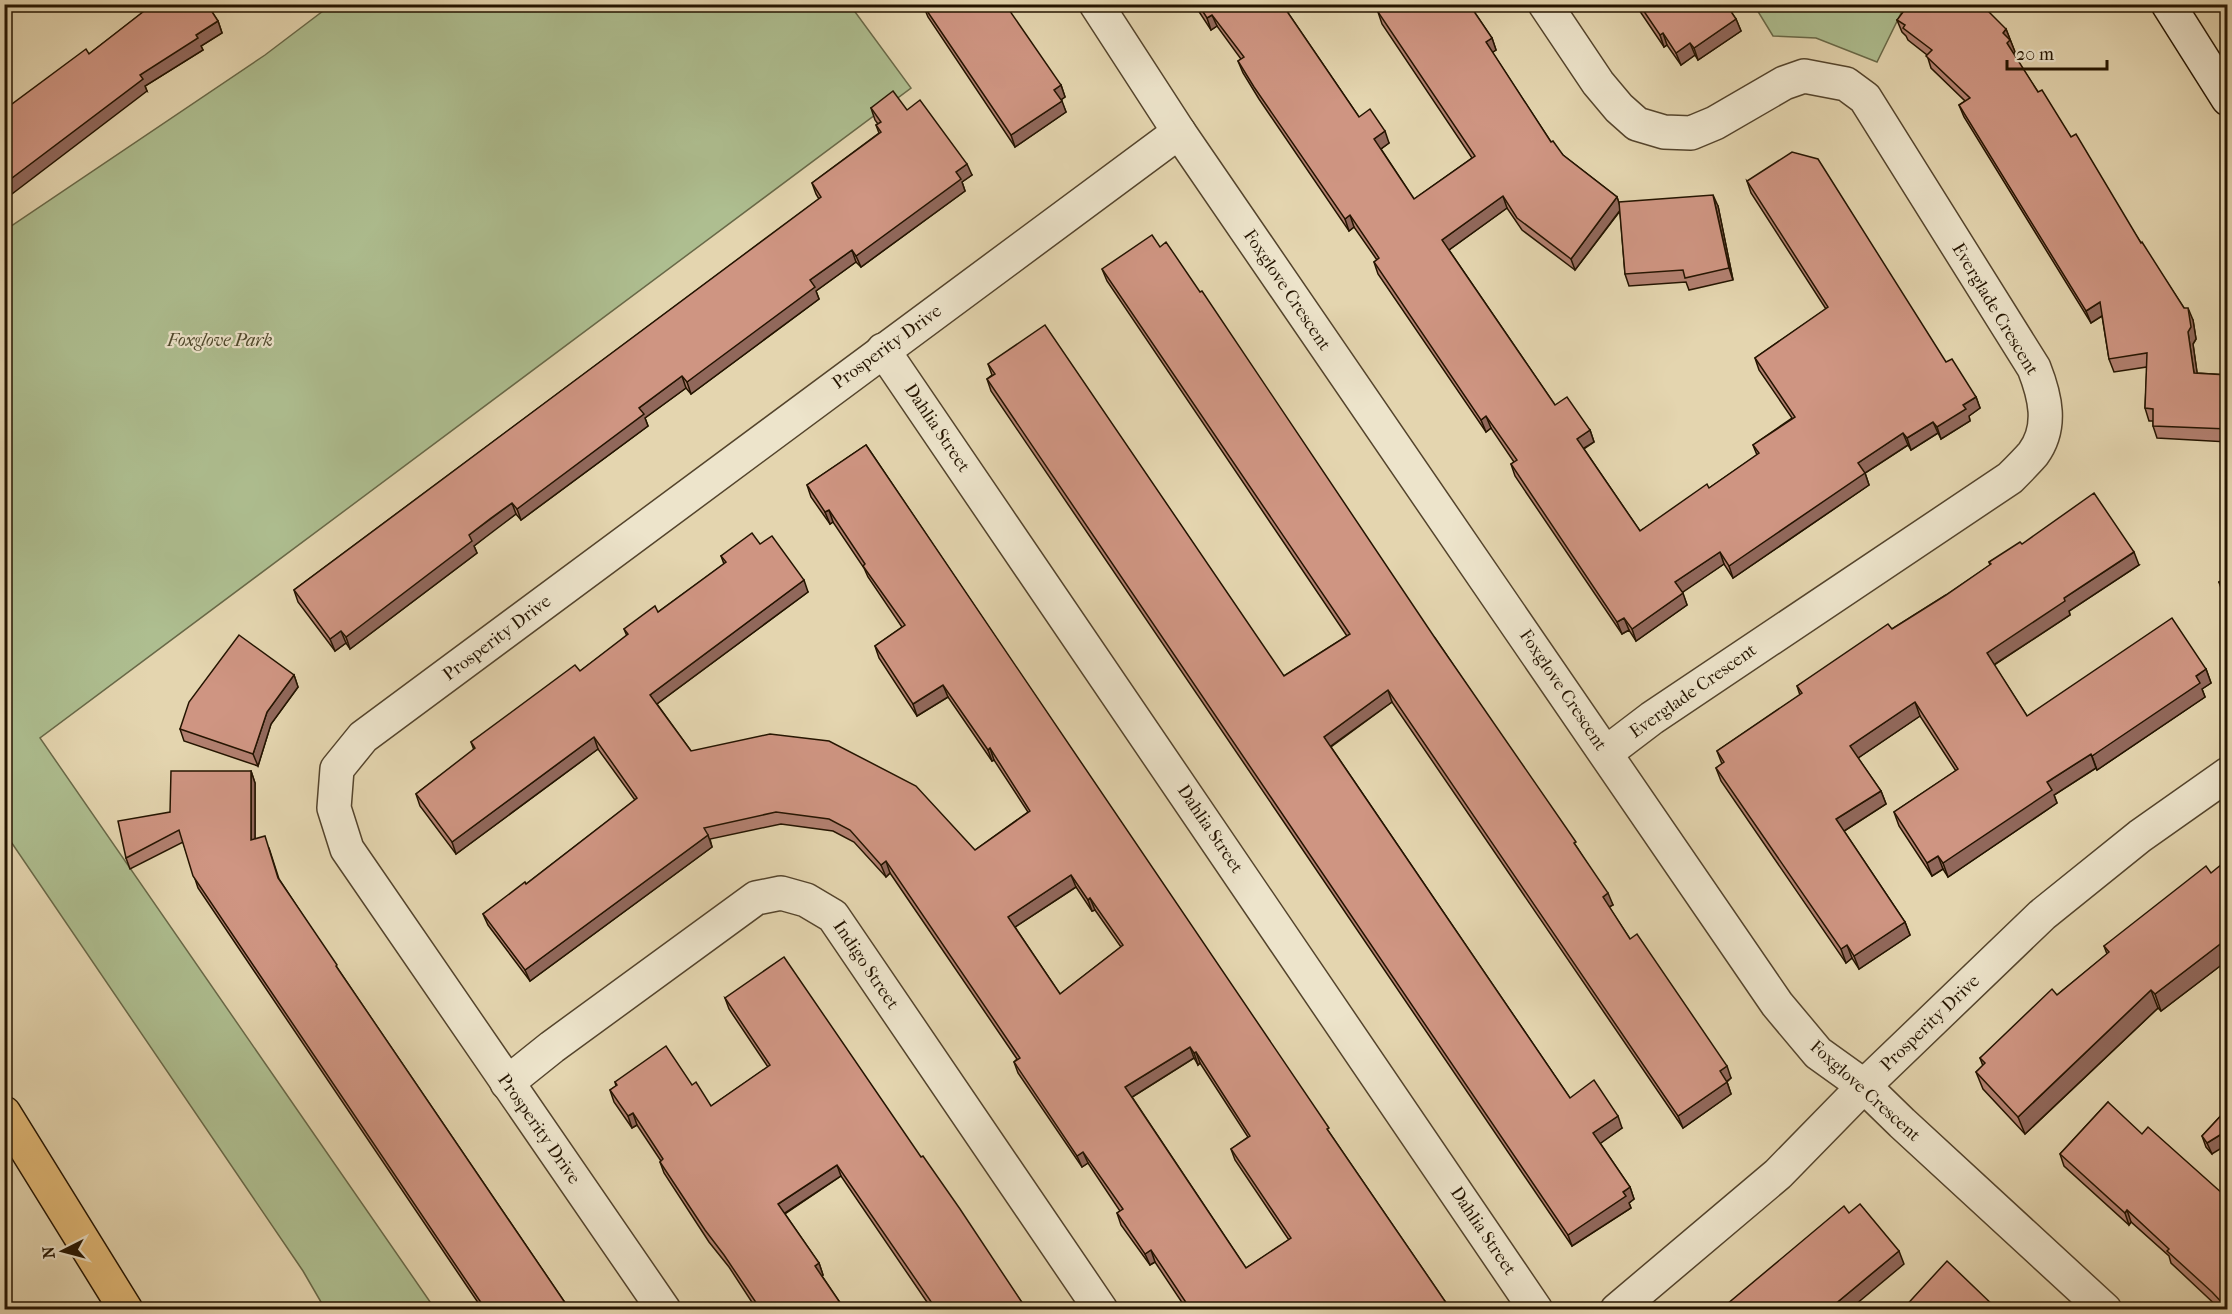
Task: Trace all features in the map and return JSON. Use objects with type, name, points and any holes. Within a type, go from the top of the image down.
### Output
[{"type":"highway","points":[[4,1113],[126,1310]]},
{"type":"street","name":"Foxglove Crescent","points":[[1096,4],[1179,132],[1777,1004],[1818,1053],[1864,1086],[2105,1310]]},
{"type":"street","name":"Everglade Crescent","points":[[1545,4],[1598,83],[1619,108],[1637,124],[1664,132],[1691,133],[1715,123],[1784,83],[1804,76],[1846,84],[1865,99],[2034,368],[2044,394],[2046,423],[2034,452],[2010,478],[1652,718],[1606,753]]},
{"type":"street","points":[[2168,4],[2228,99]]},
{"type":"street","name":"Prosperity Drive","points":[[664,1310],[347,849],[334,808],[337,770],[363,738],[1179,132]]},
{"type":"street","name":"Dahlia Street","points":[[883,350],[1536,1310]]},
{"type":"street","name":"Prosperity Drive","points":[[1617,1310],[1778,1174],[1864,1086],[2042,915],[2140,836],[2228,774]]},
{"type":"street","name":"Indigo Street","points":[[507,1083],[552,1047],[756,898],[782,893],[806,900],[833,916],[1101,1310]]},
{"type":"green space","name":"Foxglove Park","points":[[331,5],[850,5],[911,88],[40,738],[435,1309],[325,1309],[303,1271],[5,833],[4,231],[265,55]]},
{"type":"green space","points":[[1754,5],[1905,5],[1877,62],[1816,38],[1773,36]]},
{"type":"building","points":[[140,4],[207,4],[218,21],[196,35],[198,38],[140,75],[143,79],[4,184],[4,110],[86,49],[89,54],[144,11]]},
{"type":"building","points":[[924,4],[1005,4],[1061,85],[1054,90],[1062,101],[1011,135]]},
{"type":"building","points":[[1198,4],[1282,4],[1359,117],[1370,109],[1385,131],[1374,139],[1414,199],[1475,156],[1378,12],[1381,10],[1377,4],[1469,4],[1492,38],[1486,42],[1551,142],[1553,141],[1563,155],[1617,197],[1571,259],[1517,218],[1503,196],[1442,240],[1555,405],[1567,397],[1590,430],[1577,439],[1640,531],[1707,484],[1709,488],[1759,453],[1753,445],[1795,417],[1755,358],[1828,307],[1747,181],[1792,152],[1818,159],[1946,362],[1952,359],[1976,397],[1963,405],[1966,409],[1937,427],[1933,422],[1907,438],[1903,433],[1858,463],[1865,473],[1729,566],[1720,552],[1675,582],[1683,593],[1632,629],[1624,618],[1617,622],[1511,464],[1517,460],[1486,416],[1481,420],[1374,262],[1379,258],[1350,215],[1345,219],[1254,87],[1238,61],[1244,57],[1212,15],[1207,18]]},
{"type":"building","points":[[1639,4],[1726,4],[1736,19],[1694,48],[1690,43],[1676,53],[1663,33],[1660,35]]},
{"type":"building","points":[[1909,4],[1981,4],[2006,29],[2003,33],[2010,40],[2007,43],[2038,92],[2042,90],[2071,137],[2076,134],[2141,243],[2184,308],[2188,308],[2191,327],[2188,332],[2194,373],[2228,375],[2228,429],[2153,426],[2153,409],[2145,408],[2147,353],[2109,359],[2100,302],[2086,311],[1959,105],[1970,98],[1926,56],[1932,50],[1903,28],[1905,25],[1897,20]]},
{"type":"building","points":[[893,91],[907,110],[920,100],[967,164],[956,172],[961,179],[856,256],[852,250],[810,280],[815,287],[687,382],[682,376],[639,408],[644,414],[517,509],[512,503],[491,518],[469,535],[472,541],[346,637],[341,631],[330,639],[294,590],[821,197],[812,183],[881,132],[876,125],[881,122],[871,108]]},
{"type":"building","points":[[1713,195],[1729,268],[1685,278],[1683,270],[1625,274],[1619,202]]},
{"type":"building","points":[[1152,235],[1160,247],[1166,242],[1200,292],[1202,291],[1435,638],[1576,842],[1574,843],[1608,893],[1603,897],[1630,939],[1637,934],[1727,1066],[1720,1071],[1727,1082],[1678,1116],[1388,690],[1324,737],[1570,1098],[1594,1080],[1618,1116],[1593,1133],[1630,1187],[1623,1192],[1626,1196],[1568,1235],[987,379],[995,374],[988,364],[1045,325],[1284,676],[1350,634],[1102,269]]},
{"type":"building","points":[[866,445],[1451,1310],[1191,1310],[1151,1250],[1145,1254],[1117,1213],[1123,1209],[1083,1152],[1077,1156],[1014,1062],[1020,1058],[886,861],[881,865],[850,830],[829,819],[776,812],[704,828],[708,835],[525,970],[483,914],[525,882],[526,884],[637,798],[594,737],[452,842],[416,794],[475,748],[471,742],[575,665],[580,671],[628,634],[624,629],[655,606],[658,612],[726,562],[721,556],[752,533],[760,544],[772,536],[804,580],[650,695],[691,751],[770,734],[829,741],[916,786],[975,850],[1030,811],[990,748],[988,750],[943,685],[913,704],[875,646],[905,625],[863,566],[865,564],[829,510],[825,512],[807,485]],"holes":[[[1071,875],[1123,945],[1060,994],[1008,917]],[[1190,1047],[1194,1053],[1196,1052],[1250,1136],[1231,1149],[1291,1238],[1246,1268],[1125,1087]]]},
{"type":"building","points":[[2094,493],[2134,552],[1987,653],[2027,716],[2172,618],[2206,669],[2196,676],[2200,683],[2092,756],[2091,754],[2047,782],[2052,790],[1943,863],[1938,856],[1927,863],[1894,812],[1958,769],[1915,702],[1850,746],[1881,791],[1836,819],[1905,922],[1854,956],[1847,945],[1841,949],[1716,768],[1724,762],[1717,751],[1802,693],[1797,686],[1888,624],[1892,629],[1946,595],[1991,564],[1989,562],[2020,542],[2022,544]]},
{"type":"building","points":[[2228,577],[2228,596],[2219,582]]},
{"type":"building","points":[[239,635],[294,675],[267,712],[253,754],[180,729],[189,702]]},
{"type":"building","points":[[171,771],[251,771],[251,840],[265,836],[278,878],[570,1310],[486,1310],[193,876],[179,830],[126,858],[118,821],[170,812]]},
{"type":"building","points":[[2222,864],[2228,871],[2228,938],[2155,994],[2151,990],[2018,1117],[1976,1072],[1985,1063],[1980,1058],[2052,989],[2057,995],[2109,952],[2104,946],[2206,866],[2211,873]]},
{"type":"building","points":[[784,957],[921,1157],[923,1156],[960,1209],[1027,1310],[923,1310],[932,1303],[837,1165],[778,1204],[819,1263],[815,1266],[845,1310],[761,1310],[705,1230],[660,1162],[663,1159],[633,1113],[628,1116],[610,1090],[617,1085],[615,1082],[666,1046],[692,1085],[696,1082],[711,1106],[770,1065],[725,998]]},
{"type":"building","points":[[2228,996],[2228,1009],[2222,999]]},
{"type":"building","points":[[2108,1102],[2142,1134],[2148,1127],[2223,1194],[2228,1192],[2228,1309],[2127,1210],[2125,1213],[2060,1154]]},
{"type":"building","points":[[2228,1108],[2228,1130],[2207,1143],[2202,1136]]},
{"type":"building","points":[[1860,1204],[1899,1251],[1828,1310],[1720,1310],[1844,1206],[1849,1213]]},
{"type":"building","points":[[1947,1261],[1998,1310],[1902,1310]]}]
